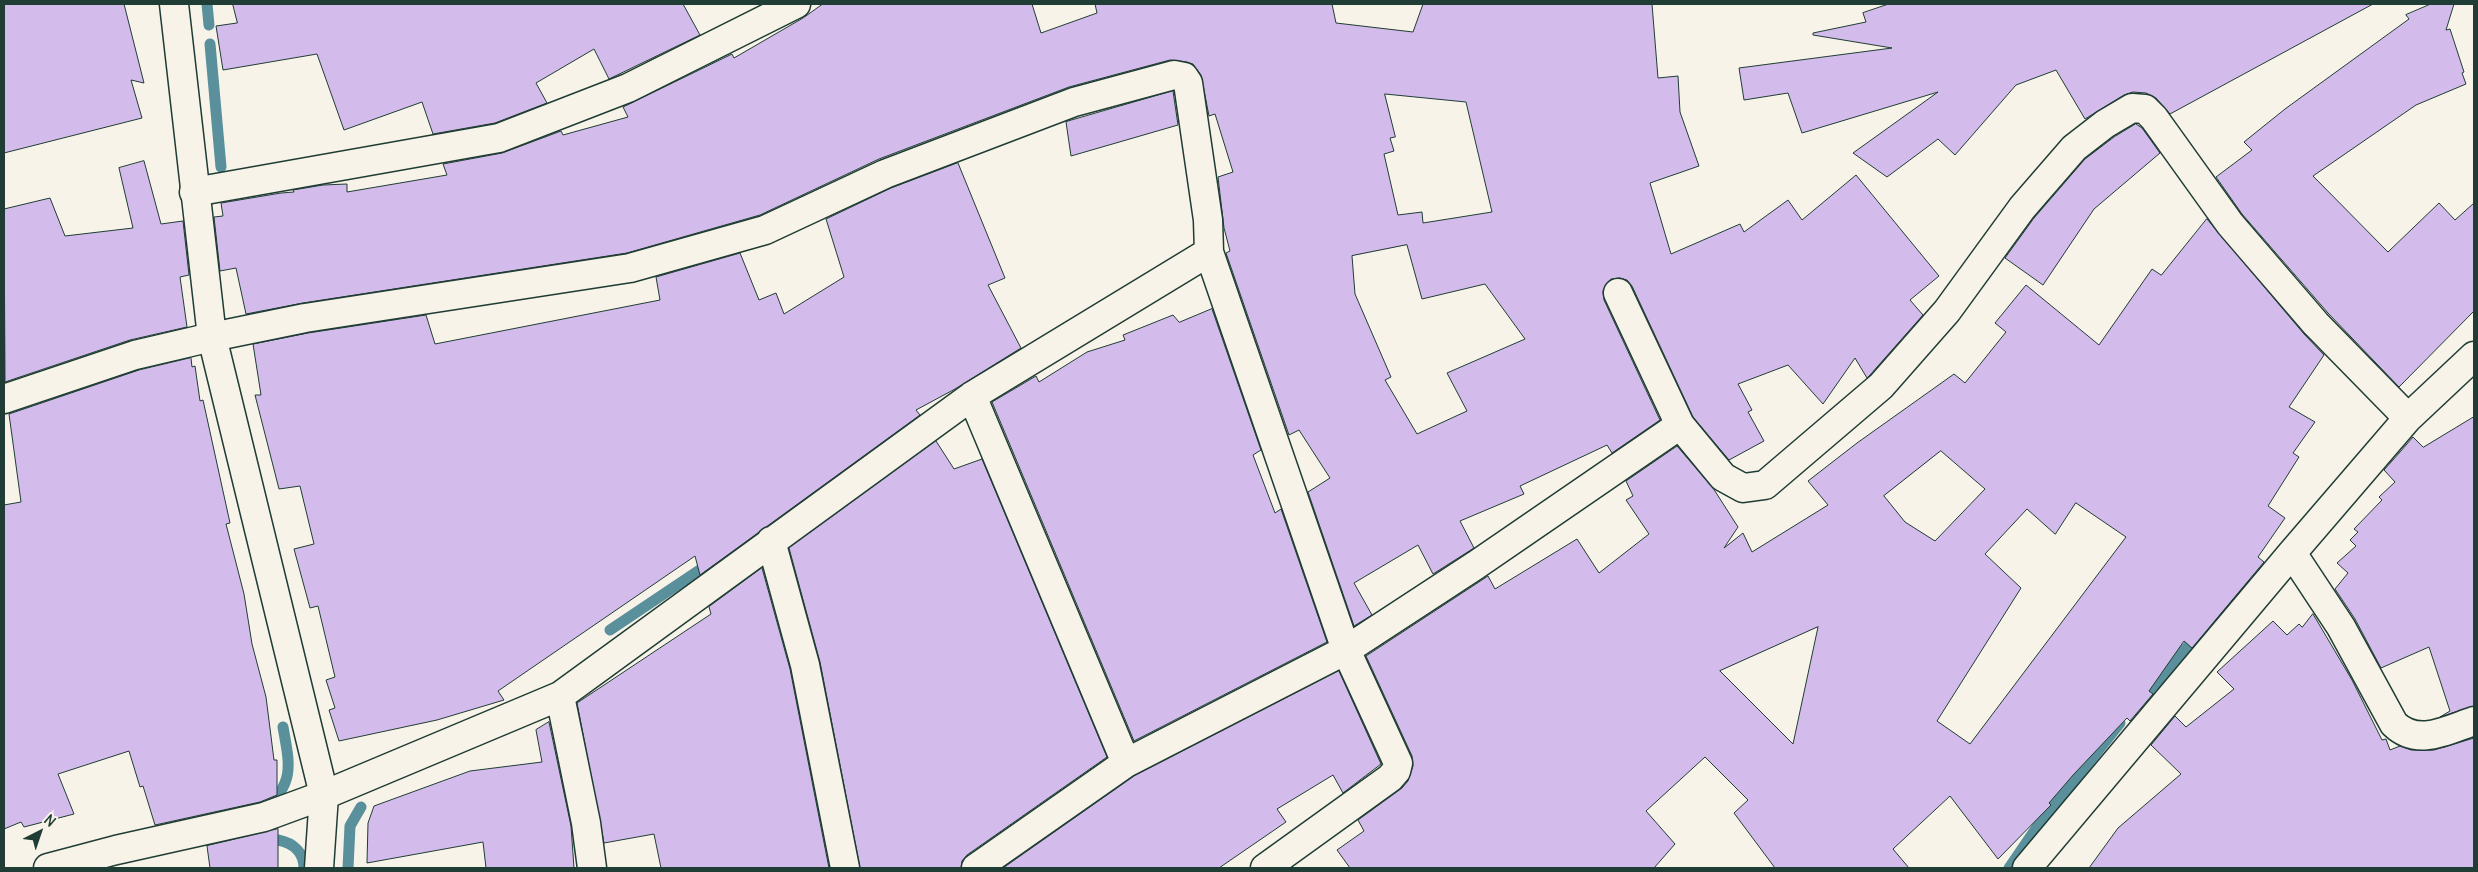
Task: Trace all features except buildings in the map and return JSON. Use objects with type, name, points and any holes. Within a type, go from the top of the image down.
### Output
[{"type":"street","points":[[174,4],[212,337],[324,795],[319,868]]},
{"type":"street","points":[[194,192],[500,138],[628,88],[796,4]]},
{"type":"street","points":[[4,398],[135,355],[212,337],[305,318],[630,268],[765,230],[885,174],[1065,105],[1174,75],[1184,77],[1188,82],[1208,220],[1209,252],[1346,650],[1398,763],[1396,771],[1382,784],[1265,868]]},
{"type":"street","points":[[1618,293],[1680,424],[1723,478],[1744,488],[1765,485],[1881,386],[1947,311],[2022,208],[2074,148],[2105,124],[2132,108],[2145,110],[2154,118],[2230,224],[2316,324],[2408,418]]},
{"type":"street","points":[[48,868],[116,850],[264,817],[324,795],[560,696],[972,396],[1209,252]]},
{"type":"street","points":[[2027,868],[2408,418],[2474,356]]},
{"type":"street","points":[[972,396],[1126,763]]},
{"type":"street","points":[[976,868],[1126,763],[1346,650],[1476,565],[1680,424]]},
{"type":"street","points":[[771,541],[805,665],[845,868]]},
{"type":"street","points":[[2292,553],[2341,627],[2394,724],[2403,732],[2413,736],[2432,734],[2474,721]]},
{"type":"street","points":[[560,696],[586,823],[592,868]]},
{"type":"waterway","points":[[207,4],[209,25]]},
{"type":"waterway","points":[[210,44],[221,167]]},
{"type":"waterway","points":[[610,630],[710,563]]},
{"type":"waterway","points":[[2212,623],[2249,584]]},
{"type":"waterway","points":[[2139,702],[2198,635]]},
{"type":"waterway","points":[[2009,868],[2037,827],[2120,723]]},
{"type":"waterway","points":[[265,808],[275,799],[286,781],[288,761],[283,727]]},
{"type":"waterway","points":[[348,868],[350,826],[361,807]]},
{"type":"waterway","points":[[278,840],[288,843],[297,849],[302,857],[304,868]]}]
